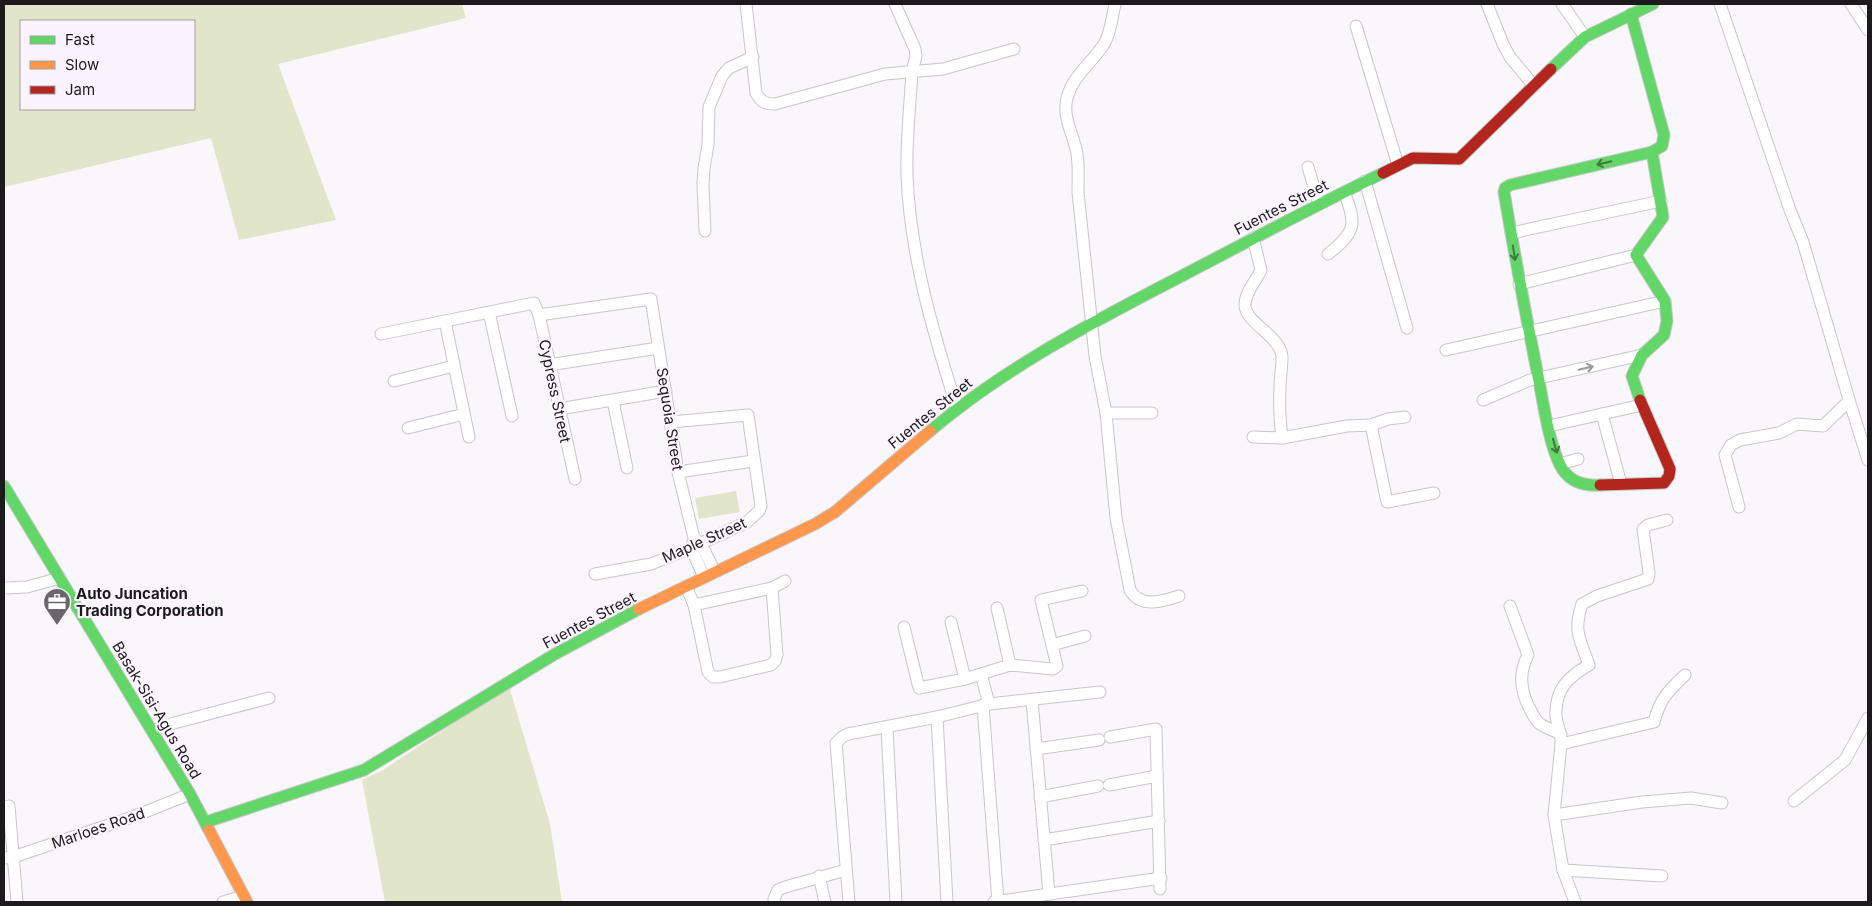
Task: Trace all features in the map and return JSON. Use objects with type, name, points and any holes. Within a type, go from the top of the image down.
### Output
[{"type":"street","points":[[746,4],[756,93],[761,101],[767,104],[775,104],[885,74],[943,68],[1014,49]]},
{"type":"street","points":[[895,4],[916,56],[912,72],[907,173],[917,262],[930,322],[957,408]]},
{"type":"street","points":[[1115,4],[1109,34],[1104,44],[1084,66],[1072,87],[1067,97],[1065,114],[1076,152],[1078,192],[1093,322],[1095,356],[1106,413],[1116,518],[1130,590],[1132,595],[1149,602],[1161,602],[1180,596]]},
{"type":"street","points":[[1487,4],[1510,57],[1534,86]]},
{"type":"street","points":[[1562,4],[1585,37]]},
{"type":"street","name":"Fuentes Street","points":[[206,822],[364,770],[555,654],[622,617],[815,524],[835,512],[957,408],[1001,377],[1093,322],[1318,204],[1413,158],[1459,159],[1585,37],[1653,4]]},
{"type":"street","points":[[1720,4],[1790,210],[1803,242],[1868,460]]},
{"type":"street","points":[[1851,4],[1868,30]]},
{"type":"street","points":[[1631,14],[1664,134],[1662,146],[1652,152],[1510,185],[1505,188],[1504,192],[1519,284],[1549,426],[1560,464],[1572,479],[1581,484],[1594,486],[1644,485],[1664,483],[1669,476],[1670,469],[1642,405],[1632,376],[1642,355],[1664,335],[1667,321],[1665,301],[1636,256]]},
{"type":"street","points":[[1356,26],[1398,165]]},
{"type":"street","points":[[705,231],[703,185],[708,145],[709,107],[722,76],[729,68],[753,57]]},
{"type":"street","points":[[1519,284],[1636,256],[1663,217],[1652,152]]},
{"type":"street","points":[[1308,167],[1318,204]]},
{"type":"street","points":[[1365,181],[1407,328]]},
{"type":"street","points":[[1328,254],[1345,240],[1352,226],[1350,208],[1344,192]]},
{"type":"street","points":[[1511,233],[1661,201]]},
{"type":"street","points":[[1253,238],[1260,270],[1245,304],[1247,312],[1276,344],[1282,356],[1280,390],[1282,438]]},
{"type":"street","name":"Sequoia Street","points":[[539,315],[651,299],[678,472],[704,577]]},
{"type":"street","points":[[1446,350],[1665,301]]},
{"type":"street","name":"Cypress Street","points":[[488,312],[534,303],[539,315],[575,479]]},
{"type":"street","points":[[381,334],[488,312],[512,416]]},
{"type":"street","points":[[445,321],[469,437]]},
{"type":"street","points":[[550,366],[658,348]]},
{"type":"street","points":[[1483,400],[1538,378],[1642,355]]},
{"type":"street","points":[[394,381],[454,366]]},
{"type":"street","points":[[560,409],[666,391]]},
{"type":"street","points":[[613,401],[627,468]]},
{"type":"street","points":[[1739,507],[1725,455],[1731,445],[1740,440],[1779,433],[1798,424],[1823,426],[1849,401]]},
{"type":"street","points":[[1549,426],[1642,405]]},
{"type":"street","points":[[1106,413],[1152,413]]},
{"type":"street","points":[[408,428],[464,414]]},
{"type":"street","points":[[1602,414],[1621,484]]},
{"type":"street","points":[[671,422],[748,415],[753,461],[678,472]]},
{"type":"street","points":[[1253,438],[1282,438],[1347,426],[1371,425],[1388,419],[1404,417]]},
{"type":"street","points":[[1371,425],[1386,502],[1434,493]]},
{"type":"street","points":[[1560,464],[1578,459]]},
{"type":"street","name":"Maple Street","points":[[595,574],[651,564],[747,522],[759,511],[761,506],[753,461]]},
{"type":"street","name":"Basak-Sisi-Agus Road","points":[[4,486],[190,794],[245,899]]},
{"type":"street","points":[[1574,902],[1563,870],[1554,815],[1561,739],[1556,717],[1560,692],[1566,681],[1590,665],[1577,630],[1577,620],[1582,604],[1596,596],[1648,579],[1649,573],[1643,529],[1668,520]]},
{"type":"street","name":"Sequoia Street","points":[[695,544],[715,572]]},
{"type":"street","points":[[4,588],[27,587],[60,578]]},
{"type":"street","points":[[694,604],[772,588],[785,581]]},
{"type":"street","points":[[686,586],[694,604],[708,672],[713,677],[771,666],[775,661],[777,655],[772,588]]},
{"type":"street","points":[[904,627],[919,688],[964,679],[1010,665],[1053,669],[1056,666],[1042,600],[1082,591]]},
{"type":"street","points":[[1510,606],[1528,655],[1521,674],[1526,703],[1539,724],[1561,739],[1654,722],[1665,693],[1686,675]]},
{"type":"street","points":[[997,608],[1010,665]]},
{"type":"street","points":[[951,622],[964,679]]},
{"type":"street","points":[[1052,645],[1085,636]]},
{"type":"street","points":[[981,674],[986,704],[998,902]]},
{"type":"street","points":[[849,902],[836,743],[848,734],[887,728],[986,704],[1100,692]]},
{"type":"street","points":[[153,731],[174,723],[269,698]]},
{"type":"street","points":[[1032,700],[1049,894]]},
{"type":"street","points":[[937,717],[948,902]]},
{"type":"street","points":[[1794,801],[1845,760],[1868,718]]},
{"type":"street","points":[[887,728],[896,902]]},
{"type":"street","points":[[994,902],[1049,894],[1160,883],[1156,730],[1036,749]]},
{"type":"street","points":[[1040,797],[1158,776]]},
{"type":"street","name":"Marloes Road","points":[[8,858],[130,818],[190,794]]},
{"type":"street","points":[[1554,815],[1642,802],[1691,798],[1722,803]]},
{"type":"street","points":[[6,806],[8,858],[17,902]]},
{"type":"street","points":[[1044,840],[1159,821]]},
{"type":"street","points":[[774,902],[778,890],[819,876],[846,870]]},
{"type":"street","points":[[1563,870],[1662,876]]},
{"type":"street","points":[[819,876],[825,902]]},
{"type":"street","points":[[223,902],[245,899]]},
{"type":"green space","points":[[4,4],[462,4],[466,18],[278,64],[336,220],[239,240],[211,138],[4,187]]},
{"type":"green space","points":[[736,491],[740,512],[699,519],[695,498]]},
{"type":"green space","points":[[509,686],[550,824],[562,902],[385,902],[362,780],[383,770]]},
{"type":"traffic: fast","points":[[1551,69],[1585,37],[1653,4]]},
{"type":"traffic: fast","points":[[1600,485],[1590,485],[1575,481],[1563,470],[1555,453],[1548,430],[1504,192],[1505,188],[1510,185],[1652,152],[1662,146],[1664,135],[1631,14]]},
{"type":"traffic: fast","points":[[1640,400],[1632,376],[1642,355],[1664,335],[1667,321],[1665,301],[1636,255],[1663,217],[1652,152]]},
{"type":"traffic: fast","points":[[930,431],[987,387],[1079,331],[1383,173]]},
{"type":"traffic: fast","points":[[4,486],[190,794],[209,830]]},
{"type":"traffic: fast","points":[[206,822],[364,770],[555,654],[639,609]]},
{"type":"traffic: slow","points":[[639,609],[815,524],[835,512],[930,431]]},
{"type":"traffic: slow","points":[[209,830],[247,902]]},
{"type":"traffic: jam","points":[[1383,173],[1413,158],[1459,159],[1551,69]]},
{"type":"traffic: jam","points":[[1600,485],[1664,483],[1669,476],[1670,469],[1640,400]]},
{"type":"place","name":"Auto Juncation Trading Corporation","points":[[57,626]]}]
